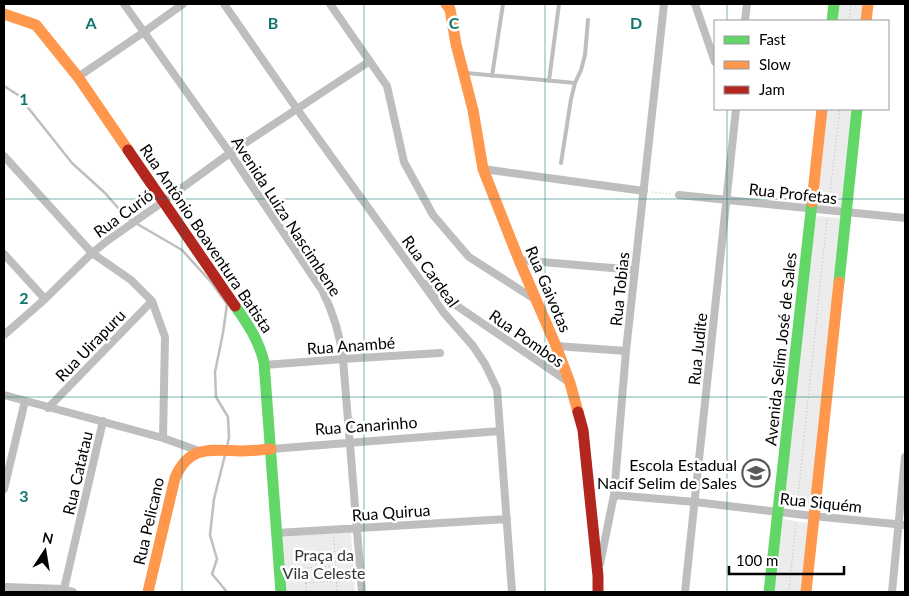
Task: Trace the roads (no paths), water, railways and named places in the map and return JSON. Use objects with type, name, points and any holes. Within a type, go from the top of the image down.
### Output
[{"type":"street","name":"Avenida Luiza Nascimbene","points":[[124,4],[230,153],[322,290],[331,309],[336,323],[343,359],[362,592]]},
{"type":"street","points":[[78,77],[182,4]]},
{"type":"street","name":"Rua Cardeal","points":[[224,4],[420,280],[444,313],[473,346],[485,364],[497,389],[512,592]]},
{"type":"street","points":[[330,4],[387,86],[404,162],[433,215],[469,257],[536,300]]},
{"type":"street","name":"Rua Gaivotas","points":[[446,4],[450,8],[456,44],[473,110],[484,169],[519,260],[556,346],[570,383],[583,430],[598,592]]},
{"type":"street","name":"Rua Tobias","points":[[598,576],[614,495],[626,351],[664,4]]},
{"type":"street","points":[[695,4],[714,59]]},
{"type":"street","points":[[745,20],[746,4]]},
{"type":"street","points":[[832,20],[834,4]]},
{"type":"street","points":[[866,20],[868,4]]},
{"type":"street","name":"Rua Antônio Boaventura Batista","points":[[4,14],[36,24],[78,77],[245,320],[260,348],[264,365],[282,592]]},
{"type":"street","name":"Rua Curió","points":[[4,335],[106,241],[230,153],[370,61]]},
{"type":"street","points":[[732,110],[735,118]]},
{"type":"street","name":"Rua Judite","points":[[685,592],[736,110]]},
{"type":"street","name":"Avenida Selim José de Sales","points":[[769,592],[822,110]]},
{"type":"street","points":[[806,592],[857,110]]},
{"type":"street","points":[[4,156],[92,253],[132,280],[152,301],[165,337],[163,438]]},
{"type":"street","points":[[484,169],[644,191]]},
{"type":"street","name":"Rua Profetas","points":[[679,195],[905,218]]},
{"type":"street","points":[[4,254],[45,299]]},
{"type":"street","points":[[519,260],[635,270]]},
{"type":"street","name":"Rua Pombos","points":[[420,280],[570,383]]},
{"type":"street","name":"Rua Uirapuru","points":[[48,408],[152,301]]},
{"type":"street","points":[[556,346],[626,351]]},
{"type":"street","name":"Rua Anambé","points":[[264,365],[440,353]]},
{"type":"street","points":[[4,395],[103,421],[208,452]]},
{"type":"street","points":[[4,489],[25,401]]},
{"type":"street","name":"Rua Catatau","points":[[64,589],[103,421]]},
{"type":"street","name":"Rua Canarinho","points":[[208,452],[253,451],[500,431]]},
{"type":"street","name":"Rua Pelicano","points":[[148,592],[175,478],[187,458],[194,454],[208,452]]},
{"type":"street","points":[[892,592],[902,525],[905,457]]},
{"type":"street","name":"Rua Siquém","points":[[614,495],[902,525]]},
{"type":"street","name":"Rua Quirua","points":[[277,534],[507,519]]},
{"type":"street","points":[[4,587],[64,589],[73,592]]},
{"type":"lane","points":[[492,76],[503,4]]},
{"type":"lane","points":[[549,81],[559,4]]},
{"type":"lane","points":[[561,163],[571,99],[585,55],[588,20]]},
{"type":"lane","points":[[464,73],[575,83]]},
{"type":"waterway","points":[[4,86],[18,95],[72,163],[105,193],[127,218],[182,250],[211,282],[227,304],[215,372],[216,397],[228,417],[229,437],[227,447]]},
{"type":"waterway","points":[[225,455],[214,499],[210,535],[217,559],[212,574],[227,592]]},
{"type":"place","name":"Escola Estadual Nacif Selim de Sales","points":[[756,473]]},
{"type":"park label","name":"Praça da Vila Celeste","points":[[324,563]]}]
